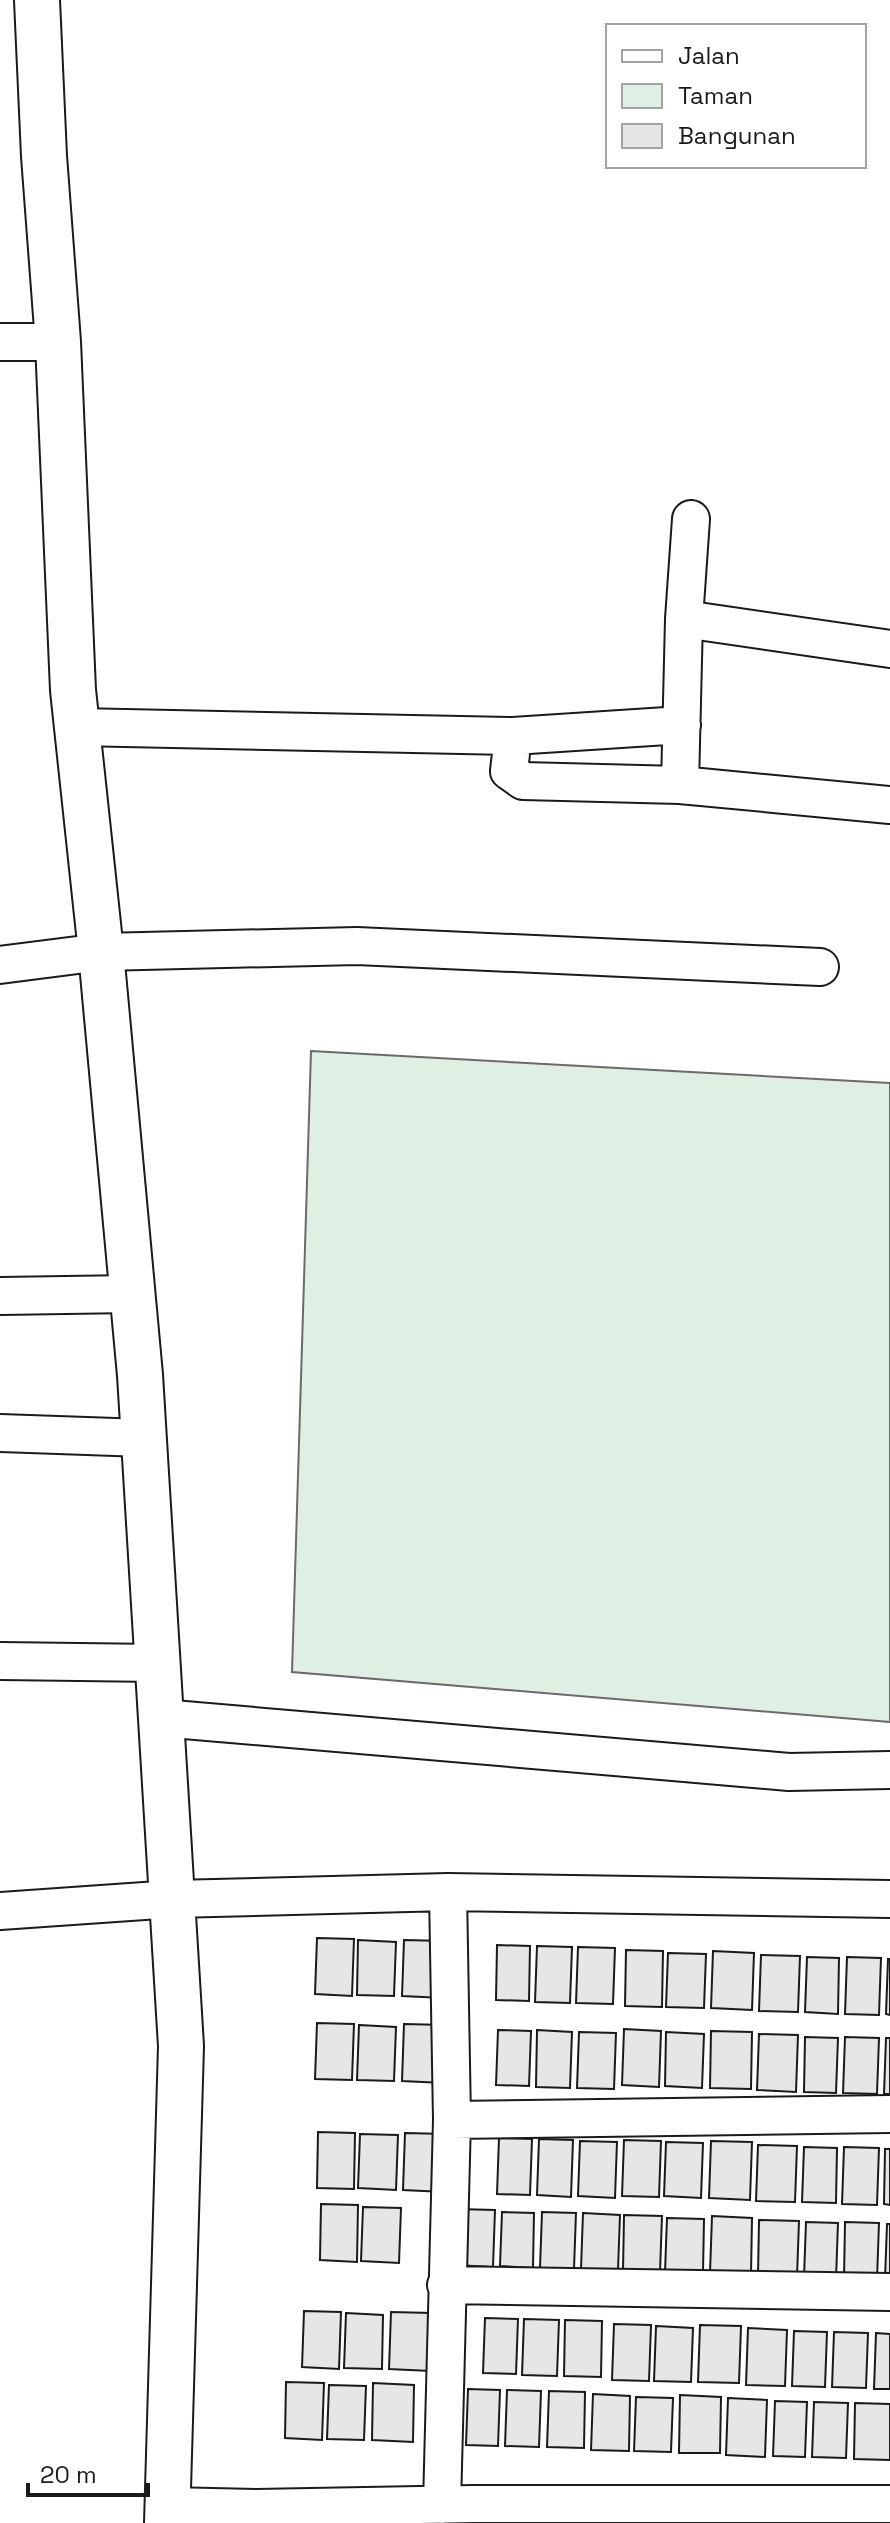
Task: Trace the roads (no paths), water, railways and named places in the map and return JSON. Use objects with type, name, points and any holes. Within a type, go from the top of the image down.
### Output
[{"type":"street","points":[[37,0],[44,156],[58,342],[72,674],[101,952],[144,1438],[181,2046],[168,2515],[884,2511]]},
{"type":"street","points":[[0,342],[58,342]]},
{"type":"street","points":[[680,785],[684,619],[691,519]]},
{"type":"street","points":[[684,619],[890,649]]},
{"type":"street","points":[[77,727],[513,736],[682,725]]},
{"type":"street","points":[[513,736],[509,771],[523,781],[680,785],[890,805]]},
{"type":"street","points":[[0,965],[101,952],[357,946],[820,967]]},
{"type":"street","points":[[0,1296],[132,1294]]},
{"type":"street","points":[[0,1433],[144,1438]]},
{"type":"street","points":[[0,1661],[158,1663]]},
{"type":"street","points":[[161,1718],[789,1772],[890,1770]]},
{"type":"street","points":[[448,1892],[452,2120],[446,2285],[463,2511]]},
{"type":"street","points":[[0,1911],[173,1899],[448,1892],[890,1899]]},
{"type":"street","points":[[452,2120],[890,2114]]},
{"type":"street","points":[[446,2285],[890,2292]]}]
